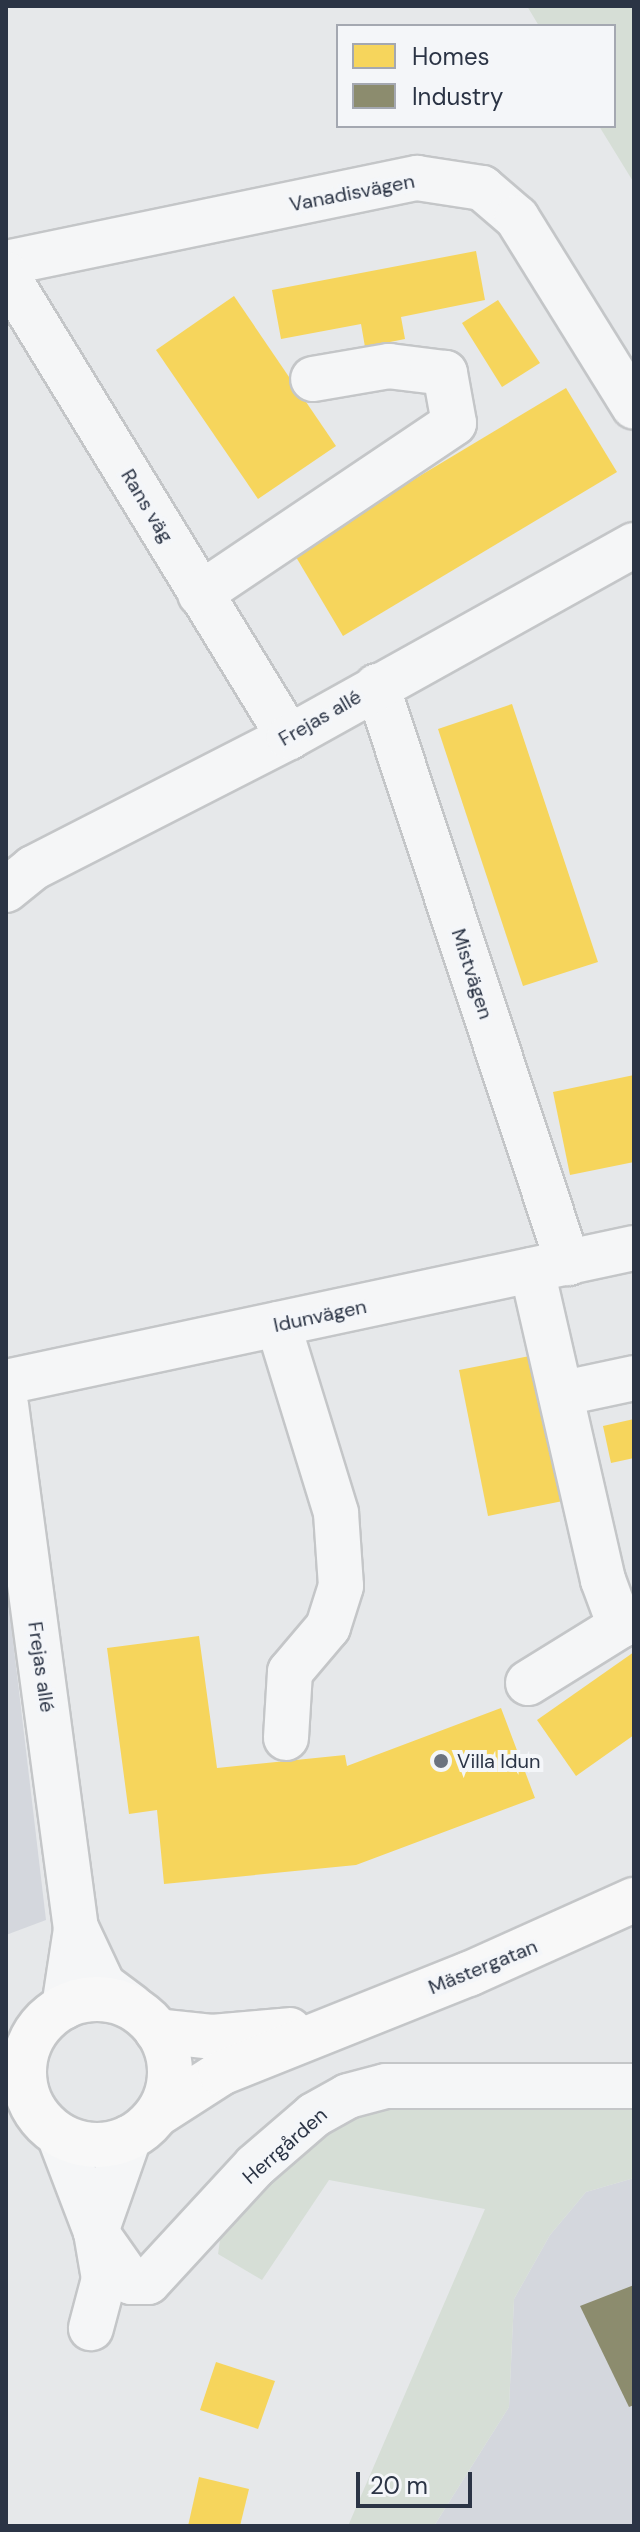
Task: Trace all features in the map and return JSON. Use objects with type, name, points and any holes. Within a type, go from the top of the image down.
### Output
[{"type":"main road","name":"Mästergatan","points":[[35,2122],[94,2146],[144,2126],[221,2073],[328,2026],[469,1974],[634,1900]]},
{"type":"main road","name":"Mästergatan","points":[[64,2007],[110,1999],[145,2019],[212,2037],[328,2026]]},
{"type":"main road","points":[[35,2122],[17,2051],[44,2020],[64,2007]]},
{"type":"main road","points":[[144,2126],[169,2090],[171,2065],[145,2019]]},
{"type":"street","name":"Vanadisvägen","points":[[6,263],[417,178],[482,188],[517,218],[634,407]]},
{"type":"street","name":"Rans väg","points":[[6,274],[289,737]]},
{"type":"street","points":[[200,594],[454,423],[445,373],[389,366],[313,379]]},
{"type":"street","name":"Frejas allé","points":[[6,890],[33,868],[289,737],[634,545]]},
{"type":"street","name":"Mistvägen","points":[[377,686],[550,1266],[564,1393],[603,1580],[627,1623]]},
{"type":"street","name":"Idunvägen","points":[[6,1382],[634,1248]]},
{"type":"street","points":[[278,1324],[336,1513],[341,1586],[328,1627],[290,1672],[286,1738]]},
{"type":"street","points":[[564,1393],[634,1378]]},
{"type":"street","name":"Frejas allé","points":[[6,1405],[13,1521],[76,1929],[103,1985],[145,2019]]},
{"type":"street","points":[[528,1683],[627,1623]]},
{"type":"street","name":"Frejas allé","points":[[64,2007],[76,1929]]},
{"type":"street","name":"Herrgården","points":[[96,2232],[131,2282],[148,2282],[255,2166],[314,2115],[360,2093],[386,2086],[479,2082],[634,2086]]},
{"type":"street","points":[[35,2122],[96,2232],[104,2279],[91,2328]]},
{"type":"street","points":[[96,2232],[144,2126]]},
{"type":"shaded area","points":[[527,6],[634,6],[634,183],[600,128],[616,128],[616,24],[538,24]]},
{"type":"shaded area","points":[[6,1581],[46,1920],[6,1935]]},
{"type":"shaded area","points":[[387,2101],[634,2102],[634,2178],[586,2192],[550,2235],[514,2299],[509,2407],[434,2526],[348,2526],[485,2209],[329,2180],[262,2280],[218,2254],[222,2226],[323,2127]]},
{"type":"shaded area","points":[[634,2178],[634,2526],[434,2526],[509,2407],[514,2299],[550,2235],[586,2192]]},
{"type":"building: Homes","points":[[476,251],[485,300],[401,317],[405,339],[365,347],[361,324],[281,339],[272,290]]},
{"type":"building: Homes","points":[[234,296],[336,446],[258,499],[156,350]]},
{"type":"building: Homes","points":[[498,300],[540,363],[502,387],[462,323]]},
{"type":"building: Homes","points":[[566,388],[617,472],[343,636],[293,552]]},
{"type":"building: Homes","points":[[512,704],[598,962],[523,986],[438,729]]},
{"type":"building: Homes","points":[[634,1075],[634,1162],[570,1175],[553,1092]]},
{"type":"building: Homes","points":[[540,1354],[568,1500],[488,1516],[459,1370]]},
{"type":"building: Homes","points":[[634,1419],[634,1458],[611,1463],[603,1426]]},
{"type":"building: Homes","name":"Villa Idun","points":[[199,1636],[217,1768],[345,1755],[347,1766],[501,1708],[535,1798],[356,1865],[164,1884],[157,1810],[129,1814],[107,1648]]},
{"type":"building: Homes","points":[[634,1652],[634,1735],[576,1776],[537,1720]]},
{"type":"building: Homes","points":[[216,2362],[275,2381],[258,2429],[200,2410]]},
{"type":"building: Homes","points":[[199,2477],[249,2489],[240,2526],[188,2526]]},
{"type":"building: Industry","points":[[634,2285],[634,2405],[629,2407],[580,2306]]},
{"type":"place","name":"Villa Idun","points":[[441,1761]]}]
